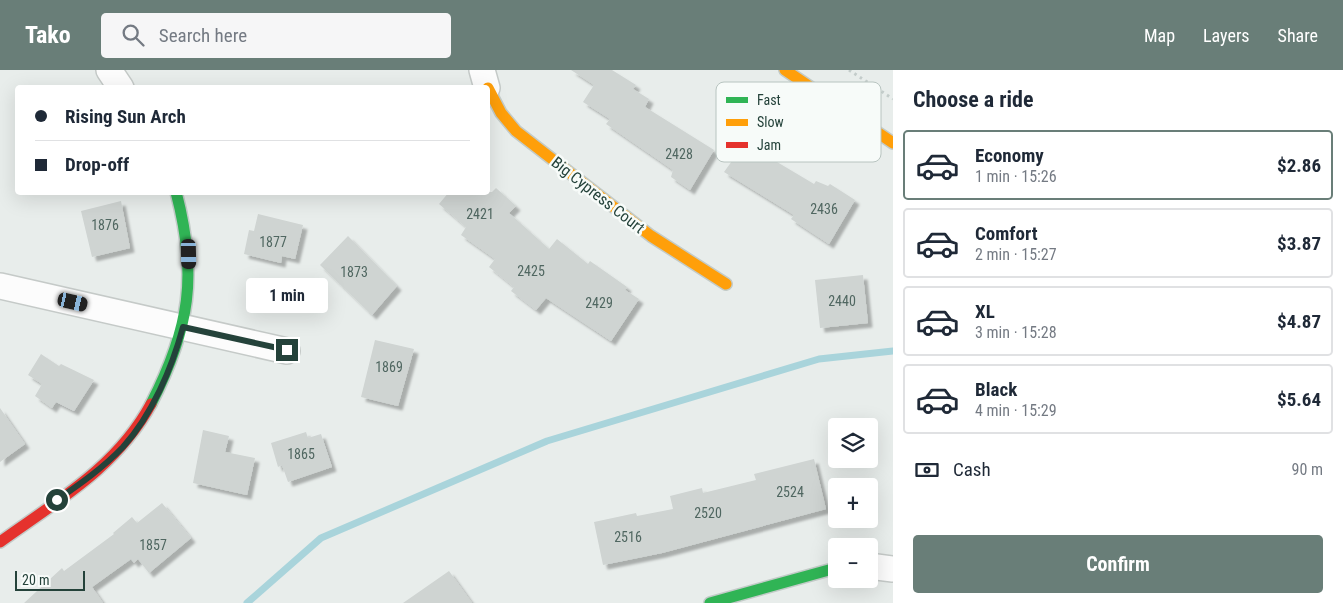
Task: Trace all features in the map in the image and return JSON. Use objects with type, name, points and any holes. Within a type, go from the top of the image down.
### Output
[{"type":"street","points":[[109,70],[119,85]]},
{"type":"street","name":"Big Cypress Court","points":[[482,70],[486,85]]},
{"type":"street","points":[[785,70],[803,82]]},
{"type":"street","name":"Big Cypress Court","points":[[490,93],[501,113],[516,131],[651,236],[726,284]]},
{"type":"street","points":[[881,134],[893,142]]},
{"type":"street","points":[[0,542],[100,469],[124,446],[140,424],[163,382],[183,327],[190,294],[189,254],[177,195]]},
{"type":"street","points":[[0,286],[287,350]]},
{"type":"street","points":[[878,567],[893,569]]},
{"type":"street","points":[[710,603],[828,570]]},
{"type":"path","points":[[849,70],[867,82]]},
{"type":"path","points":[[881,91],[893,99]]},
{"type":"building","points":[[571,70],[612,70],[636,85],[633,89],[649,99],[645,107],[714,150],[690,190],[671,177],[673,170],[606,124],[610,119],[583,102],[594,85]]},
{"type":"building","points":[[731,162],[777,162],[814,184],[816,181],[828,186],[830,184],[855,200],[829,244],[791,219],[794,215],[724,172]]},
{"type":"building","points":[[496,188],[516,206],[509,213],[549,249],[557,239],[588,264],[590,261],[627,287],[625,290],[639,299],[611,341],[546,298],[536,310],[511,291],[514,287],[489,267],[495,259],[461,235],[466,227],[439,204],[446,195],[490,195],[490,192]]},
{"type":"building","points":[[121,201],[130,248],[92,257],[81,211]]},
{"type":"building","points":[[258,214],[303,225],[295,259],[282,256],[281,263],[244,254],[249,230],[254,231]]},
{"type":"building","points":[[348,236],[397,286],[372,315],[320,265]]},
{"type":"building","points":[[863,275],[868,323],[820,328],[815,280]]},
{"type":"building","points":[[375,340],[414,349],[398,406],[361,397]]},
{"type":"building","points":[[41,354],[59,366],[61,364],[94,380],[74,411],[56,402],[52,408],[35,396],[42,384],[28,375]]},
{"type":"building","points":[[0,408],[25,444],[0,462]]},
{"type":"building","points":[[203,430],[229,436],[225,452],[255,458],[247,495],[193,483]]},
{"type":"building","points":[[306,432],[308,438],[321,434],[332,467],[288,482],[282,465],[278,467],[271,443]]},
{"type":"building","points":[[814,459],[826,509],[662,553],[603,565],[594,522],[636,513],[637,516],[673,509],[670,496],[702,488],[703,493],[756,480],[754,474]]},
{"type":"building","points":[[162,503],[191,538],[149,573],[138,559],[134,563],[131,559],[92,587],[103,603],[24,603],[62,568],[64,571],[114,534],[132,517],[137,523]]},
{"type":"building","points":[[449,571],[472,603],[403,603]]},
{"type":"waterway","points":[[247,603],[321,538],[547,441],[819,359],[893,351]]},
{"type":"traffic: fast","points":[[151,404],[174,350],[182,325],[186,301],[188,276],[187,249],[177,195]]},
{"type":"traffic: fast","points":[[710,603],[828,570]]},
{"type":"traffic: slow","points":[[785,70],[803,82]]},
{"type":"traffic: slow","points":[[490,92],[501,113],[516,131],[651,236],[726,284]]},
{"type":"traffic: slow","points":[[881,135],[893,143]]},
{"type":"traffic: jam","points":[[0,542],[64,497],[103,465],[137,426],[151,404]]},
{"type":"route","points":[[57,500],[100,469],[124,446],[140,424],[163,382],[183,327],[287,350]]}]
